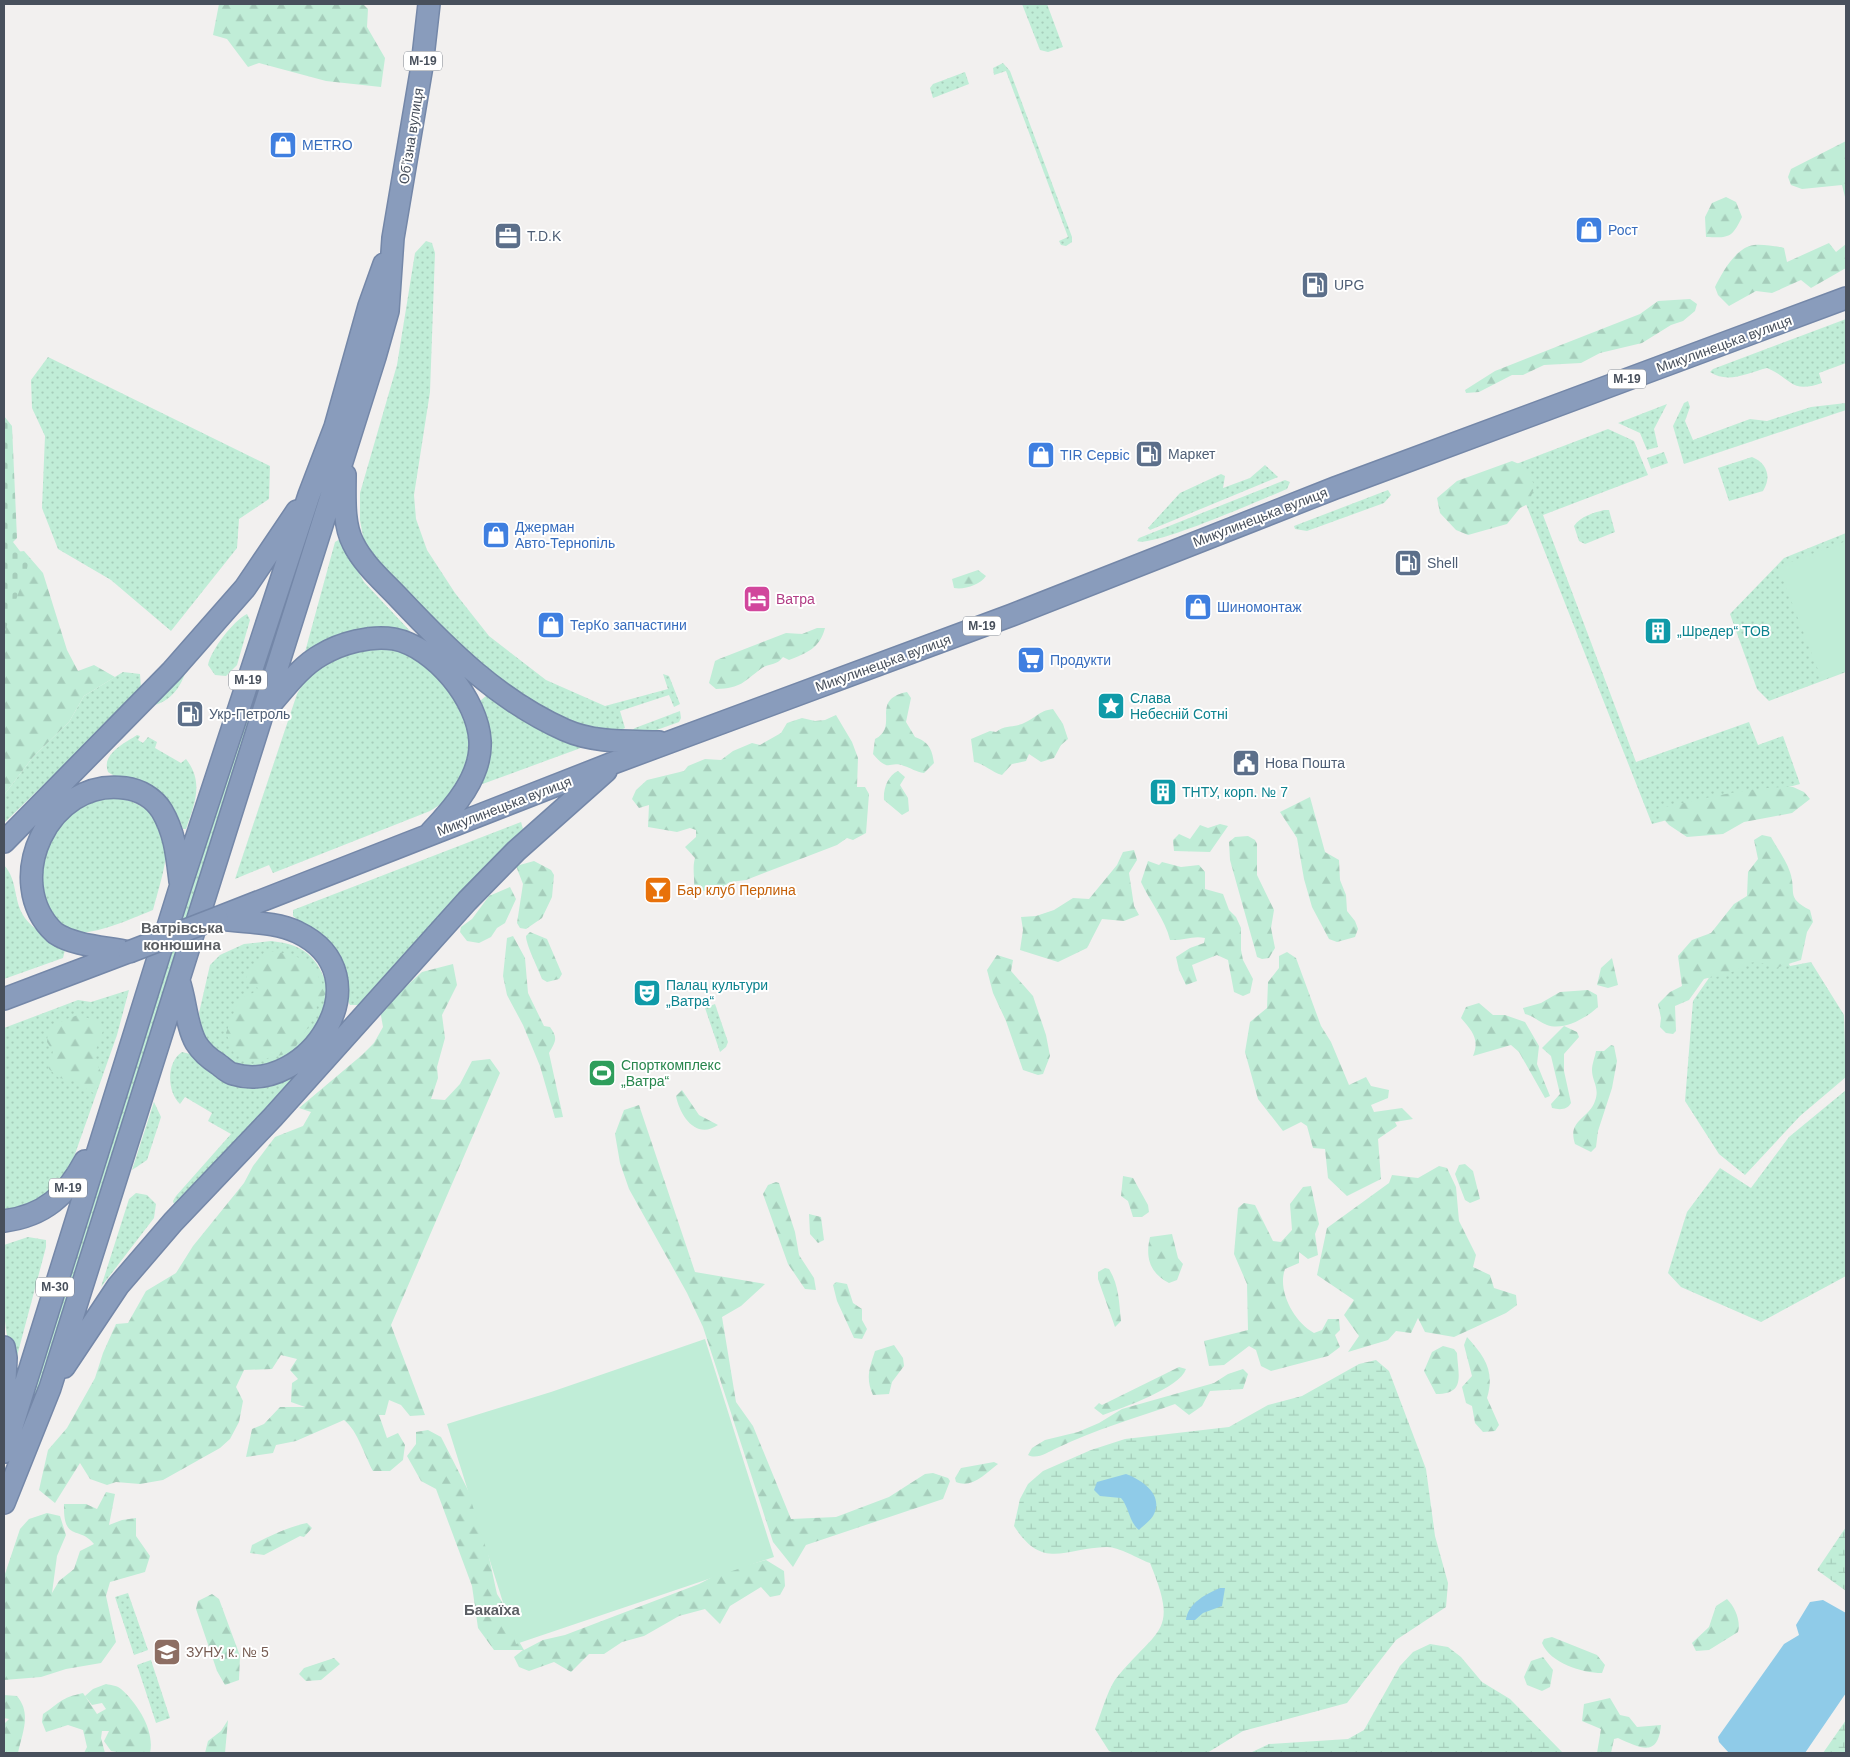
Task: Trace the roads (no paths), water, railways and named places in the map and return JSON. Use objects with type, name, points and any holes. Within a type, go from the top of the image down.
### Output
[{"type":"highway","name":"Обʼїзна вулиця","points":[[393,238],[422,66],[428,4]]},
{"type":"highway","name":"М-19","points":[[393,238],[388,312],[345,458],[346,515],[353,543],[384,582],[437,638],[490,686],[512,701],[566,731],[606,740],[671,742]]},
{"type":"highway","name":"М-19","points":[[4,1221],[24,1218],[41,1211],[58,1198],[74,1182],[105,1123],[180,888],[312,488],[335,427],[369,306],[393,238]]},
{"type":"highway","name":"Микулинецька вулиця","points":[[4,998],[129,952],[614,763],[1012,615],[1335,488],[1846,298]]},
{"type":"highway","name":"М-30","points":[[4,1502],[50,1388],[345,458]]},
{"type":"highway","points":[[4,842],[189,652],[245,588],[312,488]]},
{"type":"highway","points":[[265,711],[304,668],[320,655],[337,647],[376,638],[394,639],[411,645],[431,658],[466,697],[477,723],[480,742],[477,759],[462,795],[428,836]]},
{"type":"highway","points":[[50,1388],[118,1286],[173,1222],[273,1117],[467,901],[516,851],[592,785],[614,763]]},
{"type":"highway","points":[[129,952],[76,941],[57,934],[40,920],[30,903],[23,879],[26,855],[44,825],[68,801],[85,792],[115,786],[143,793],[153,799],[162,810],[173,834],[180,888]]},
{"type":"highway","points":[[179,981],[196,1043],[211,1059],[232,1074],[261,1075],[276,1072],[299,1061],[318,1041],[328,1025],[337,1006],[338,988],[333,966],[311,939],[293,930],[217,918]]},
{"type":"highway","name":"М-30","points":[[4,1452],[105,1123]]},
{"type":"highway","points":[[4,1347],[6,1358],[4,1405]]},
{"type":"water","points":[[1126,1474],[1145,1484],[1154,1495],[1156,1501],[1153,1516],[1139,1530],[1133,1523],[1121,1498],[1100,1496],[1094,1490],[1097,1482]]},
{"type":"water","points":[[1220,1588],[1225,1588],[1222,1606],[1203,1613],[1195,1620],[1186,1620],[1190,1609],[1198,1600]]},
{"type":"water","points":[[1823,1600],[1846,1613],[1846,1693],[1805,1753],[1729,1753],[1719,1742],[1718,1737],[1784,1644],[1799,1635],[1796,1625],[1810,1602]]},
{"type":"place","name":"METRO","points":[[283,145]]},
{"type":"place","name":"Рост","points":[[1589,230]]},
{"type":"place","name":"T.D.K","points":[[508,236]]},
{"type":"place","name":"UPG","points":[[1315,285]]},
{"type":"place","name":"Маркет","points":[[1149,454]]},
{"type":"place","name":"TIR Сервіс","points":[[1041,455]]},
{"type":"place","name":"Джерман Авто-Тернопіль","points":[[496,535]]},
{"type":"place","name":"Shell","points":[[1408,563]]},
{"type":"place","name":"Ватра","points":[[757,599]]},
{"type":"place","name":"Шиномонтаж","points":[[1198,607]]},
{"type":"place","name":"ТерКо запчастини","points":[[551,625]]},
{"type":"place","name":"„Шредер“ ТОВ","points":[[1658,631]]},
{"type":"place","name":"Продукти","points":[[1031,660]]},
{"type":"place","name":"Слава Небесній Сотні","points":[[1111,706]]},
{"type":"place","name":"Укр-Петроль","points":[[190,714]]},
{"type":"place","name":"Нова Пошта","points":[[1246,763]]},
{"type":"place","name":"ТНТУ, корп. № 7","points":[[1163,792]]},
{"type":"place","name":"Бар клуб Перлина","points":[[658,890]]},
{"type":"place","name":"Палац культури „Ватра“","points":[[647,993]]},
{"type":"place","name":"Спорткомплекс „Ватра“","points":[[602,1073]]},
{"type":"place","name":"ЗУНУ, к. № 5","points":[[167,1652]]},
{"type":"district","name":"Ватрівська конюшина","points":[[182,936]]},
{"type":"district","name":"Бакаїха","points":[[492,1609]]}]
